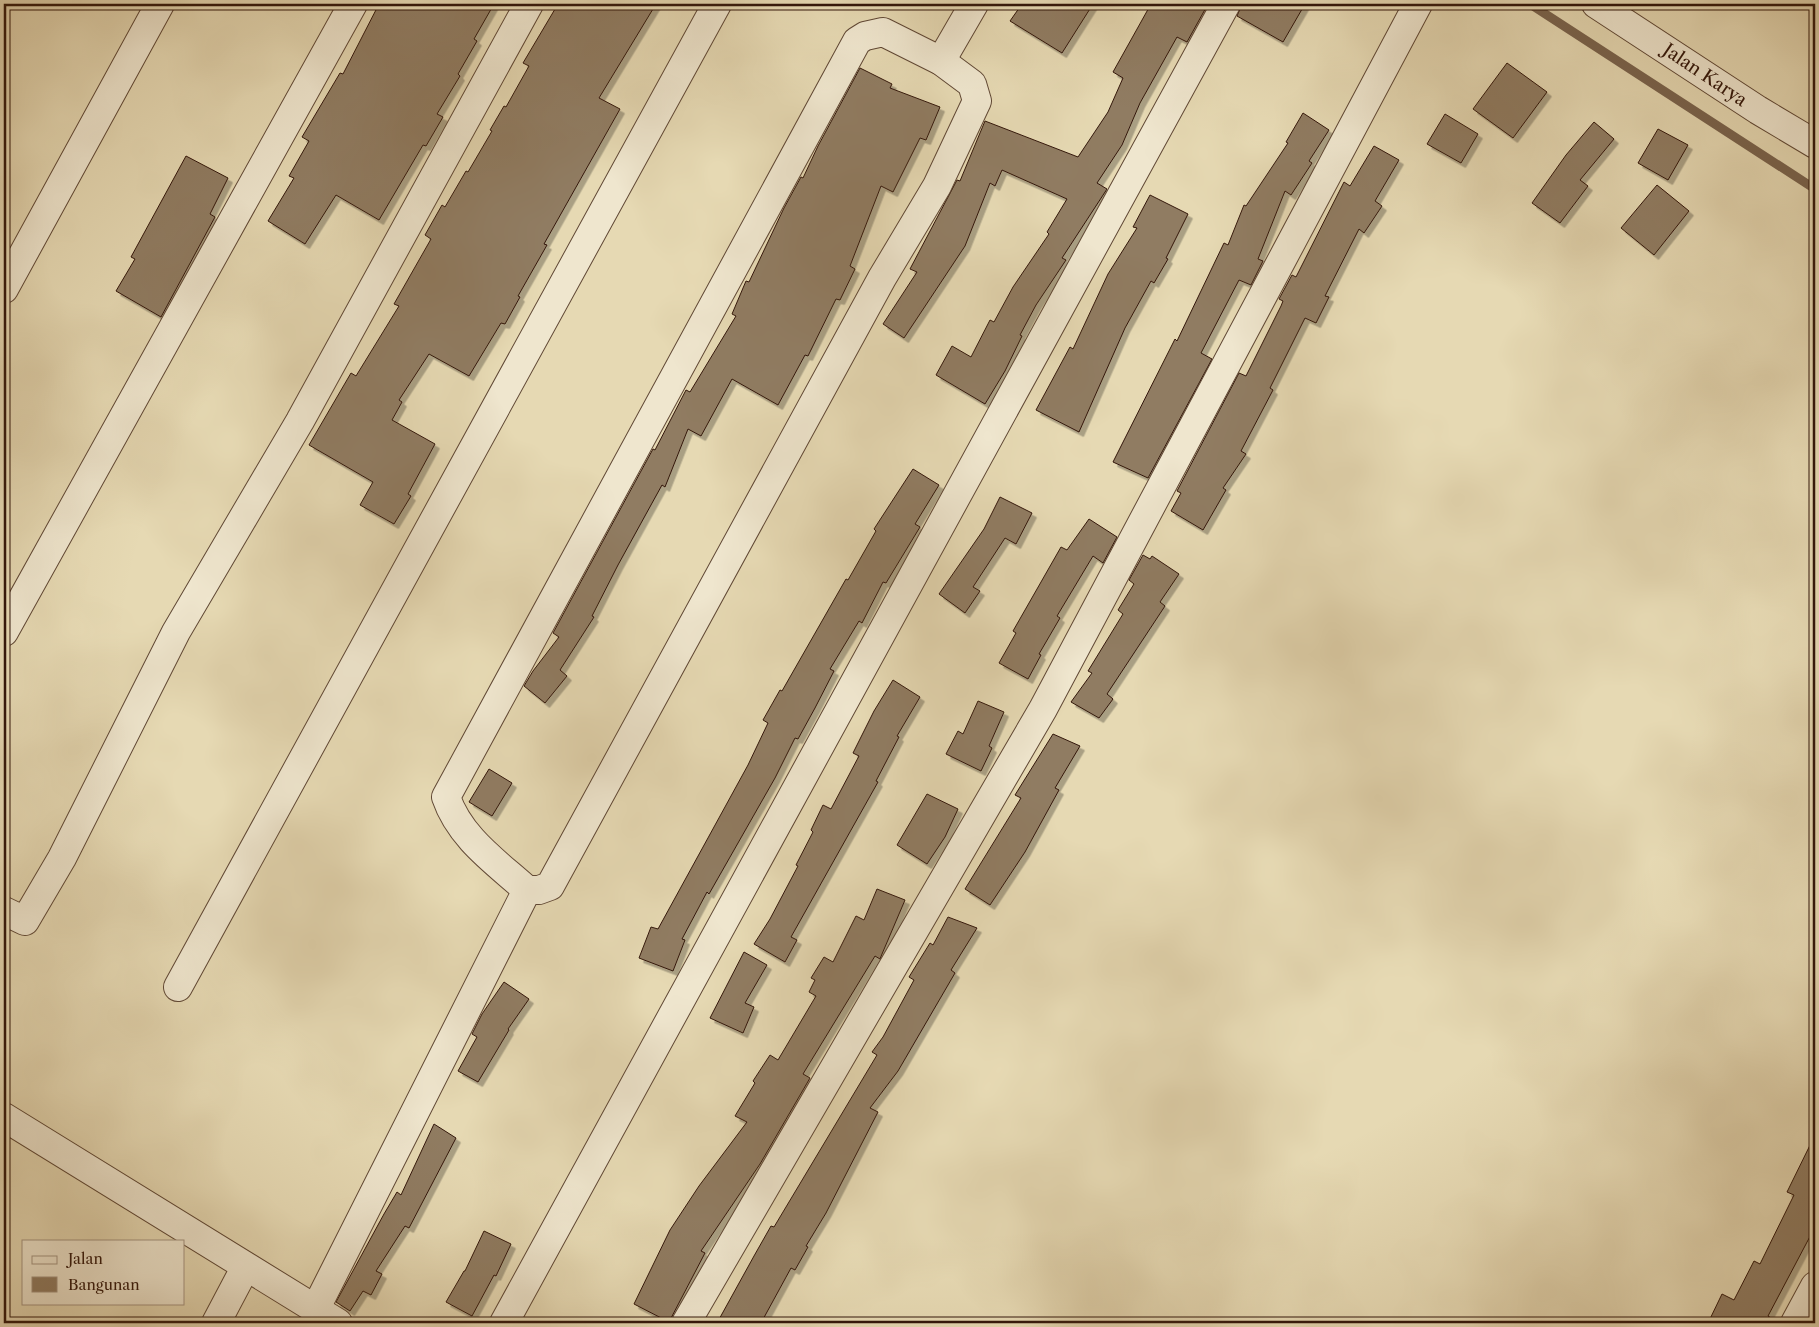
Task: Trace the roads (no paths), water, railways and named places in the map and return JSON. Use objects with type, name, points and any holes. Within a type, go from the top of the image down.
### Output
[{"type":"street","points":[[4,289],[160,4]]},
{"type":"street","points":[[4,632],[353,4]]},
{"type":"street","points":[[4,911],[25,921],[62,858],[176,632],[305,412],[529,4]]},
{"type":"street","points":[[178,987],[717,4]]},
{"type":"street","points":[[942,61],[974,4]]},
{"type":"street","points":[[504,1323],[1226,4]]},
{"type":"street","points":[[686,1323],[1043,709],[1418,4]]},
{"type":"street","name":"Jalan Karya","points":[[1610,7],[1758,110],[1815,144]]},
{"type":"street","points":[[883,32],[942,61],[972,84],[977,101],[937,186],[882,278],[550,886],[545,889],[528,890],[466,836],[452,815],[446,797],[856,42],[865,36],[883,32]]},
{"type":"street","points":[[4,1118],[326,1317],[528,890]]},
{"type":"street","points":[[216,1323],[245,1268]]},
{"type":"street","points":[[1795,1323],[1815,1286]]},
{"type":"waterway","points":[[1530,4],[1815,189]]}]
